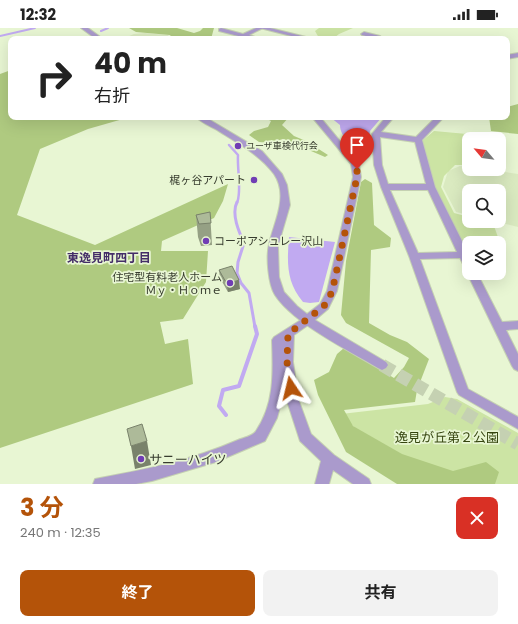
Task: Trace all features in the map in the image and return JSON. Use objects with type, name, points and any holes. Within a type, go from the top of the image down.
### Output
[{"type":"street","points":[[84,28],[96,36]]},
{"type":"street","points":[[221,30],[244,36],[260,28]]},
{"type":"street","points":[[263,28],[298,36]]},
{"type":"street","points":[[205,120],[259,153],[278,174],[283,185],[285,205],[273,246],[274,277],[279,293],[286,303],[307,320],[382,365]]},
{"type":"street","points":[[100,484],[152,475],[212,458],[260,437],[270,418],[279,387],[278,340],[324,306],[332,292],[357,177],[356,164],[319,120]]},
{"type":"street","points":[[388,120],[376,134],[378,165],[385,187],[414,256],[463,392],[518,424]]},
{"type":"street","points":[[418,140],[437,120]]},
{"type":"street","points":[[376,134],[418,140]]},
{"type":"street","points":[[418,140],[431,187],[462,251]]},
{"type":"street","points":[[385,187],[431,187]]},
{"type":"street","points":[[414,256],[462,255]]},
{"type":"street","points":[[475,280],[518,366]]},
{"type":"street","points":[[498,326],[518,325]]},
{"type":"street","points":[[288,334],[287,362],[293,401],[305,437],[329,459],[364,484]]},
{"type":"street","points":[[322,484],[329,459]]},
{"type":"shaded area","points":[[145,33],[168,36],[129,36]]},
{"type":"shaded area","points":[[334,120],[379,120],[370,131],[369,137],[361,136],[347,140],[342,133],[340,125]]},
{"type":"shaded area","points":[[460,166],[462,166],[462,176],[506,176],[506,172],[518,174],[518,227],[506,224],[506,184],[462,184],[462,213],[456,212],[443,187],[448,171]]},
{"type":"shaded area","points":[[289,237],[335,242],[319,302],[303,302],[293,287],[288,263]]},
{"type":"green space","points":[[129,28],[177,28],[194,33],[203,28],[214,28],[212,36],[171,36],[136,32]]},
{"type":"green space","points":[[319,28],[353,28],[336,36],[318,36],[315,31]]},
{"type":"green space","points":[[8,71],[8,120],[120,120],[88,129],[40,149],[17,215],[95,245],[228,184],[223,201],[214,218],[162,241],[161,251],[208,251],[206,282],[183,319],[160,322],[165,344],[188,339],[193,384],[0,448],[0,74]]},
{"type":"green space","points":[[518,104],[518,134],[491,131],[489,120],[510,120],[510,106]]},
{"type":"green space","points":[[269,120],[286,120],[282,125],[294,136],[306,141],[328,155],[325,157],[283,139],[270,143],[259,142],[249,135],[254,131],[268,127],[271,121]]},
{"type":"green space","points":[[434,131],[462,134],[462,165],[455,165],[444,176],[441,187],[454,213],[462,215],[462,228],[495,228],[498,236],[462,236],[462,241],[460,241],[437,194],[422,141]]},
{"type":"green space","points":[[365,179],[372,183],[374,225],[391,238],[390,247],[371,250],[369,323],[390,335],[407,342],[429,359],[417,390],[415,402],[344,410],[353,426],[402,454],[453,471],[486,462],[499,472],[495,484],[397,484],[346,452],[318,395],[314,380],[329,372],[337,354],[344,348],[394,378],[404,367],[409,358],[346,323],[341,315],[346,261],[361,182]]},
{"type":"green space","name":"逸見が丘第２公園","points":[[445,397],[457,399],[518,433],[518,484],[481,484],[383,456],[341,414],[428,404]]},
{"type":"building","points":[[210,212],[211,223],[199,224],[196,215]]},
{"type":"building","points":[[232,266],[239,280],[227,284],[219,270]]},
{"type":"building","points":[[142,424],[147,441],[131,446],[127,429]]},
{"type":"waterway","points":[[0,36],[35,28]]},
{"type":"waterway","points":[[101,31],[108,28]]},
{"type":"waterway","points":[[229,145],[238,155],[239,192],[237,203]]},
{"type":"waterway","points":[[237,202],[235,207],[235,217],[244,243],[238,262],[237,273],[241,283],[249,293],[255,327]]},
{"type":"waterway","points":[[226,415],[219,406],[223,390],[239,386],[257,334],[255,326]]},
{"type":"tunnel","points":[[382,365],[518,444]]},
{"type":"place","name":"ユーザ車検代行会","points":[[238,146]]},
{"type":"place","name":"梶ヶ谷アパート","points":[[254,180]]},
{"type":"place","name":"コーポアシュレー沢山","points":[[206,241]]},
{"type":"place","name":"住宅型有料老人ホーム Ｍｙ・Ｈｏｍｅ","points":[[230,283]]},
{"type":"place","name":"サニーハイツ","points":[[141,459]]},
{"type":"district","name":"東逸見町四丁目","points":[[109,257]]},
{"type":"route","points":[[291,388],[287,362],[288,334],[324,306],[332,292],[357,177],[357,169]]}]
